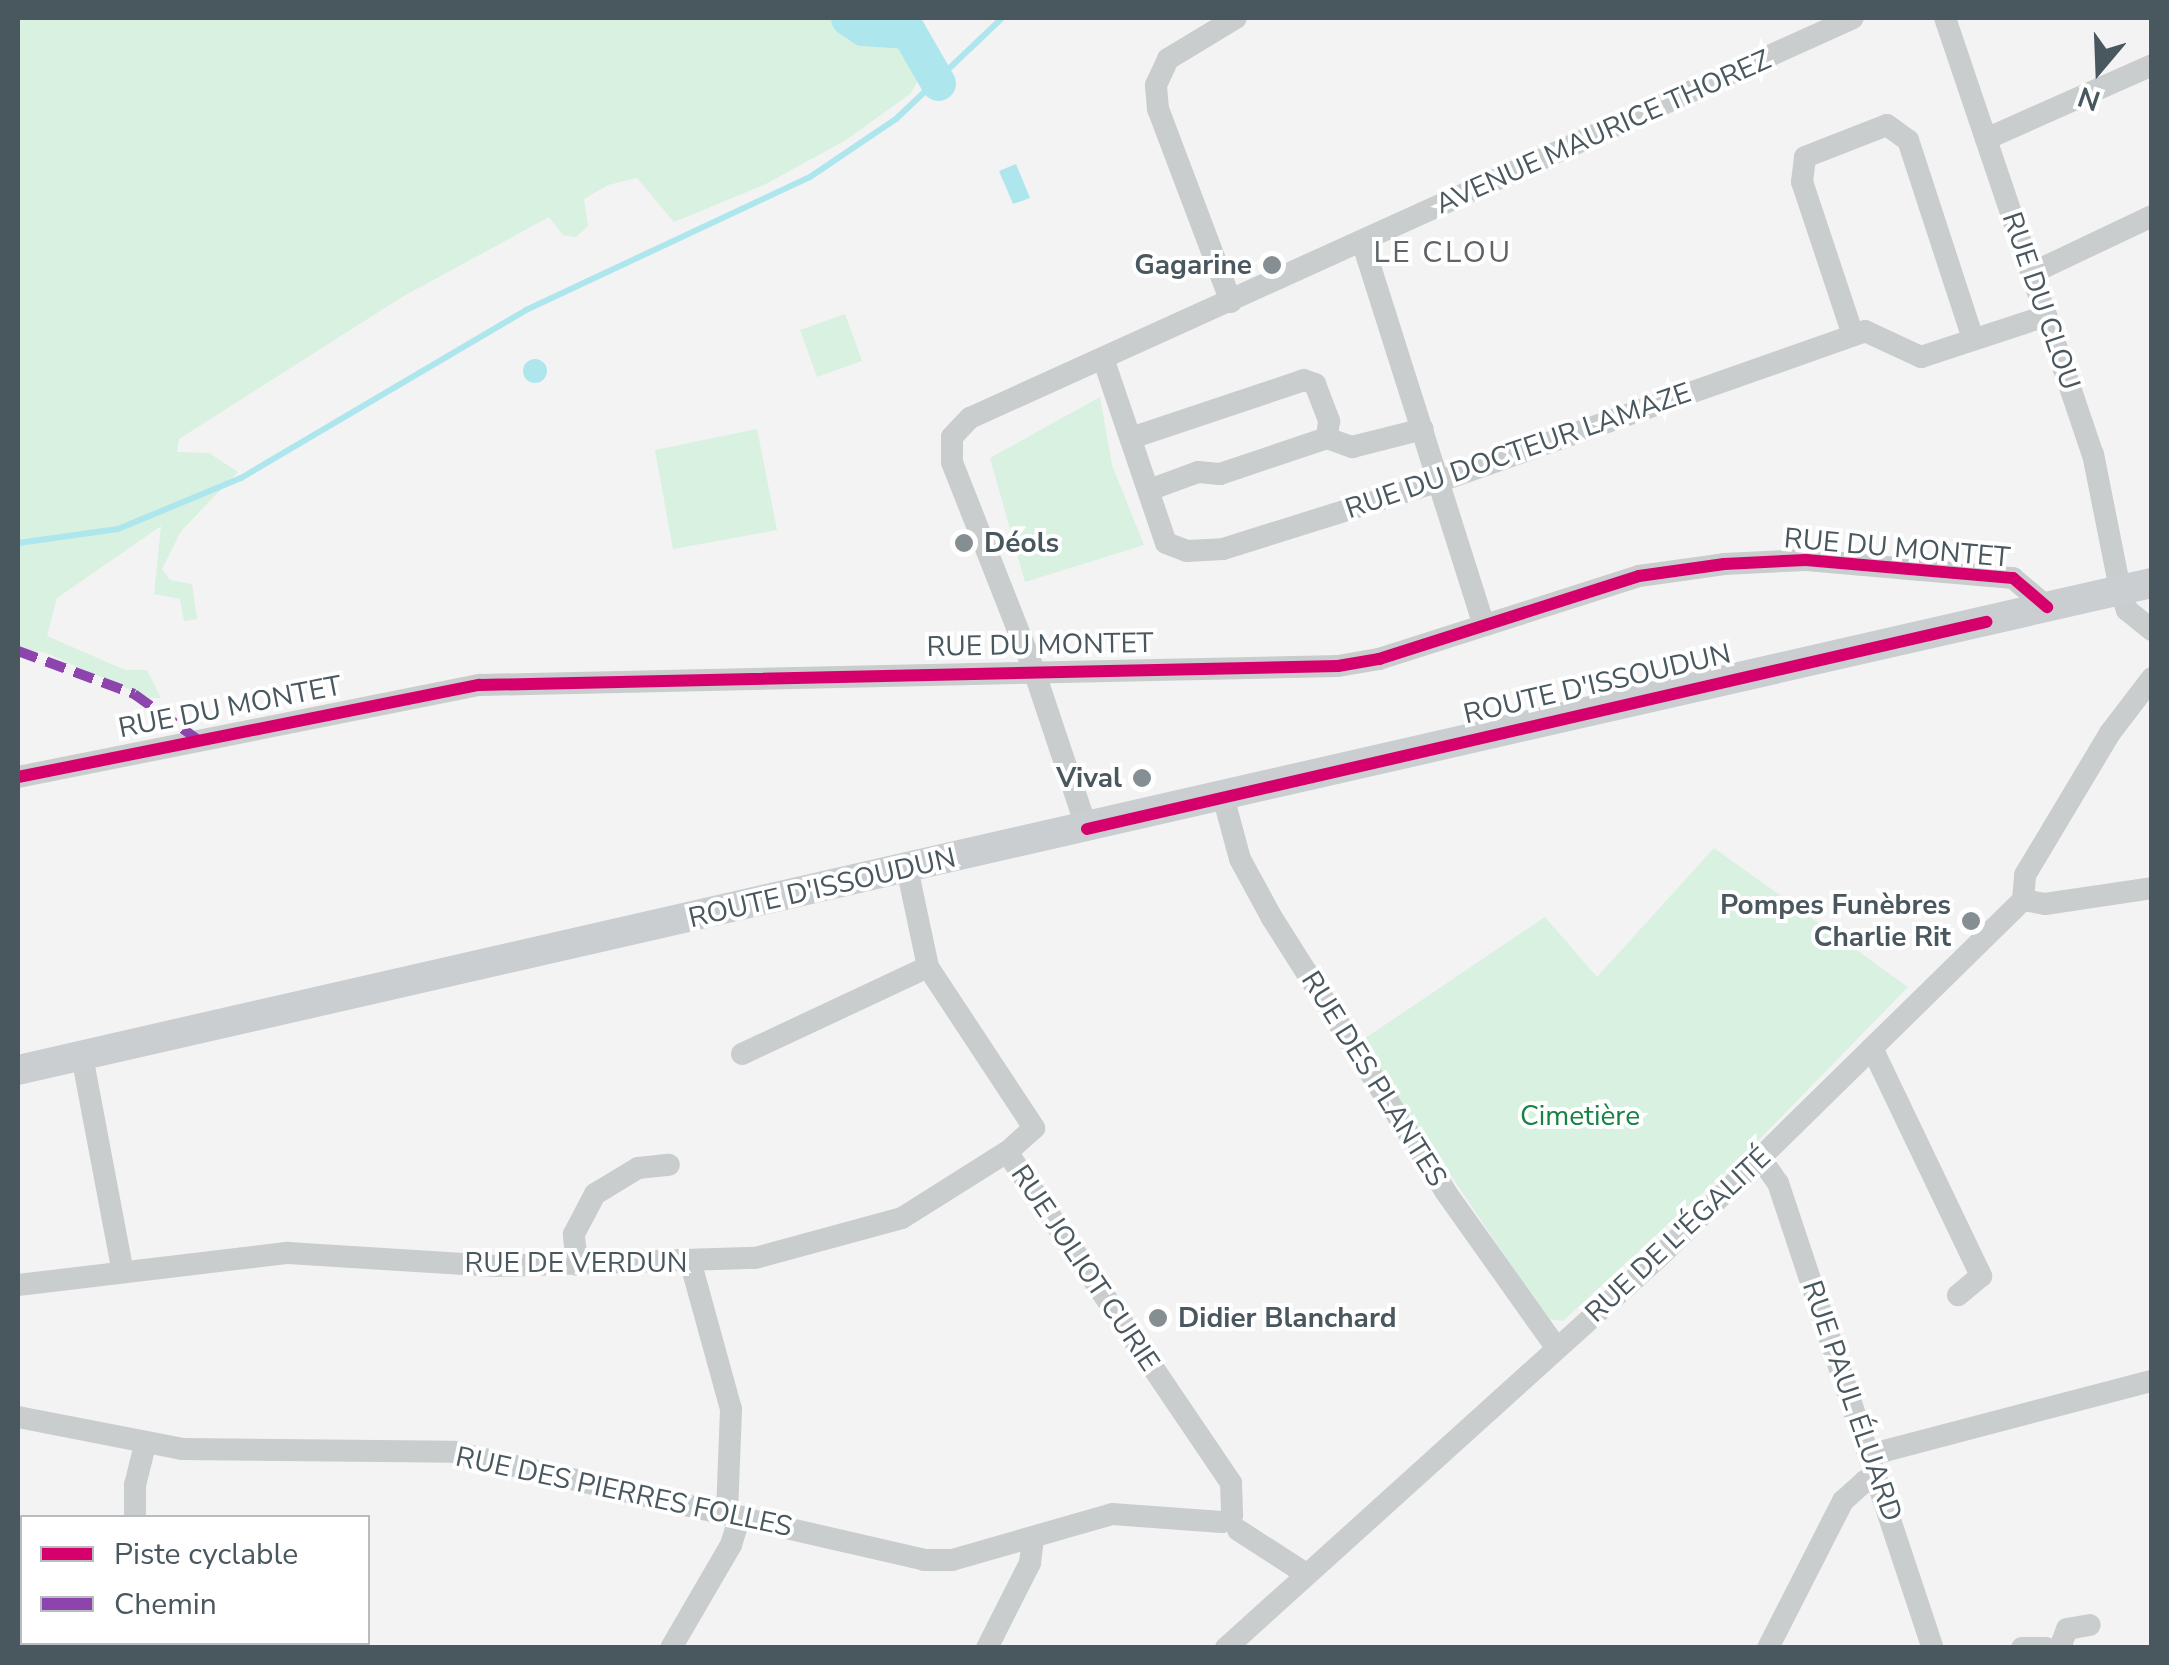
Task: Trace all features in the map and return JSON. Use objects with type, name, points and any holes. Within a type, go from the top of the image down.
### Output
[{"type":"main road","name":"ROUTE D'ISSOUDUN","points":[[18,1070],[2152,583]]},
{"type":"street","points":[[1230,302],[1158,109],[1156,85],[1168,59],[1236,18]]},
{"type":"street","name":"AVENUE MAURICE THOREZ","points":[[1034,668],[952,462],[952,436],[970,418],[1853,18]]},
{"type":"street","name":"RUE DU CLOU","points":[[1945,18],[2093,454],[2120,589]]},
{"type":"street","points":[[1986,140],[2151,65]]},
{"type":"street","points":[[1972,340],[1908,140],[1888,126],[1804,157],[1802,182],[1853,335],[1883,335],[1922,356],[1972,340],[2046,316]]},
{"type":"street","points":[[2032,273],[2152,216]]},
{"type":"street","points":[[1362,241],[1484,625]]},
{"type":"street","name":"RUE DU DOCTEUR LAMAZE","points":[[1104,360],[1166,543],[1187,551],[1223,548],[1440,481],[1853,335]]},
{"type":"street","points":[[1131,438],[1304,380],[1315,384],[1329,421],[1327,438]]},
{"type":"street","points":[[1149,490],[1198,472],[1220,474],[1327,438],[1352,447],[1423,429]]},
{"type":"street","name":"RUE DU MONTET","points":[[18,777],[480,685],[1034,668],[1338,666],[1639,576],[1806,560],[2013,578],[2048,607]]},
{"type":"street","points":[[2120,589],[2127,610],[2152,630]]},
{"type":"street","points":[[1034,668],[1087,829]]},
{"type":"street","points":[[2152,678],[2110,733],[2034,859],[2022,900],[2045,904],[2152,888]]},
{"type":"street","name":"RUE DES PLANTES","points":[[1223,796],[1240,859],[1272,918],[1445,1191],[1556,1347]]},
{"type":"street","name":"RUE JOLIOT CURIE","points":[[907,868],[928,967],[1034,1128],[1006,1152],[1231,1483],[1231,1523]]},
{"type":"street","name":"RUE DE L'ÉGALITÉ","points":[[1226,1648],[1304,1572],[1761,1159],[2022,900]]},
{"type":"street","points":[[742,1054],[928,967]]},
{"type":"street","points":[[1872,1048],[1982,1276],[1958,1294]]},
{"type":"street","points":[[82,1056],[122,1268]]},
{"type":"street","name":"RUE DE VERDUN","points":[[18,1285],[122,1268],[288,1253],[577,1265],[691,1264],[755,1258],[878,1228],[923,1208],[1006,1152]]},
{"type":"street","name":"RUE PAUL ÉLUARD","points":[[1761,1159],[1778,1182],[1933,1648]]},
{"type":"street","points":[[577,1265],[574,1234],[596,1194],[638,1168],[669,1165]]},
{"type":"street","points":[[671,1648],[731,1545],[733,1515],[731,1409],[691,1264]]},
{"type":"street","points":[[1869,1455],[2152,1381]]},
{"type":"street","name":"RUE DES PIERRES FOLLES","points":[[18,1417],[145,1445],[454,1452],[924,1560],[952,1560],[1112,1514],[1231,1523],[1304,1572]]},
{"type":"street","points":[[135,1515],[145,1445]]},
{"type":"street","points":[[1768,1648],[1843,1501],[1865,1481],[1877,1481]]},
{"type":"street","points":[[987,1648],[1030,1564],[1033,1538]]},
{"type":"street","points":[[2060,1648],[2067,1630],[2090,1625]]},
{"type":"street","points":[[2022,1648],[2046,1648]]},
{"type":"green space","points":[[18,18],[916,18],[886,34],[901,40],[922,74],[910,94],[846,140],[764,185],[674,222],[637,178],[608,185],[584,199],[588,226],[576,237],[563,235],[549,217],[402,297],[179,439],[177,452],[209,453],[238,472],[181,531],[162,569],[170,580],[192,584],[197,619],[184,621],[180,599],[154,594],[161,526],[57,598],[47,636],[125,670],[147,670],[161,698],[149,698],[44,652],[18,650]]},
{"type":"green space","points":[[845,314],[862,361],[817,377],[800,330]]},
{"type":"green space","points":[[1100,397],[1112,465],[1144,545],[1025,582],[990,458]]},
{"type":"green space","points":[[757,429],[777,530],[673,549],[655,450]]},
{"type":"green space","name":"Cimetière","points":[[1714,848],[1908,987],[1745,1154],[1563,1321],[1547,1319],[1361,1041],[1545,917],[1597,977]]},
{"type":"water","points":[[1016,164],[1030,198],[1013,204],[999,171]]},
{"type":"water","points":[[535,359],[544,362],[544,380],[535,383],[526,380],[523,371],[526,362]]},
{"type":"waterway","points":[[848,18],[863,28],[908,31],[938,83]]},
{"type":"waterway","points":[[18,543],[118,529],[241,478],[526,310],[810,177],[896,119],[1002,18]]},
{"type":"marked path","points":[[18,651],[134,694],[197,739]]},
{"type":"cycle path","points":[[18,777],[480,685],[1338,666],[1379,659],[1639,576],[1724,564],[1806,560],[2013,578],[2047,607]]},
{"type":"cycle path","points":[[1087,829],[1986,622]]},
{"type":"place","name":"Gagarine","points":[[1272,265]]},
{"type":"place","name":"Déols","points":[[964,543]]},
{"type":"place","name":"Vival","points":[[1142,778]]},
{"type":"place","name":"Pompes Funèbres Charlie Rit","points":[[1971,921]]},
{"type":"place","name":"Didier Blanchard","points":[[1158,1318]]},
{"type":"district","name":"LE CLOU","points":[[1443,253]]}]
